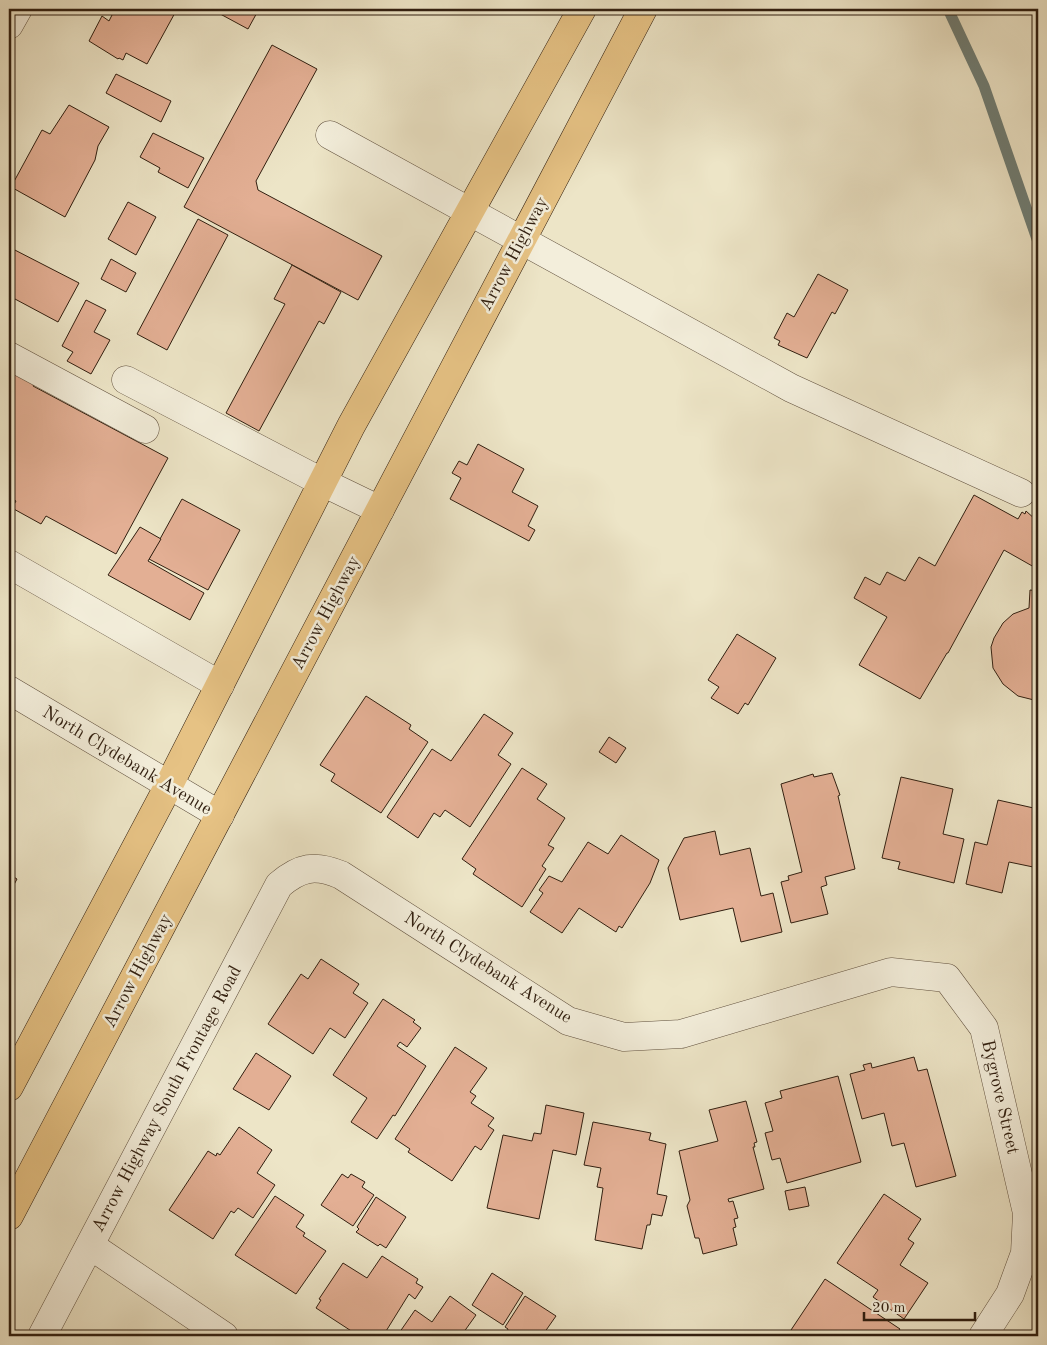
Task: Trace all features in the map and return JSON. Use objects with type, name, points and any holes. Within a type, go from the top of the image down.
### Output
[{"type":"main road","points":[[9,1087],[169,785],[351,426],[582,9]]},
{"type":"main road","name":"Arrow Highway","points":[[9,1216],[643,9]]},
{"type":"street","points":[[9,25],[18,9]]},
{"type":"street","points":[[330,136],[791,388],[1021,493]]},
{"type":"street","points":[[9,356],[145,428]]},
{"type":"street","points":[[126,380],[380,510]]},
{"type":"street","points":[[9,564],[220,685]]},
{"type":"street","name":"North Clydebank Avenue","points":[[9,690],[220,815]]},
{"type":"street","name":"North Clydebank Avenue","points":[[301,870],[324,868],[341,875],[568,1021],[624,1038],[680,1034],[891,972],[946,978]]},
{"type":"street","name":"Arrow Highway South Frontage Road","points":[[42,1336],[91,1246],[279,885],[291,875],[301,870]]},
{"type":"street","name":"Bygrove Street","points":[[946,978],[984,1028],[1027,1213],[1025,1253],[1010,1294],[983,1336]]},
{"type":"street","points":[[91,1246],[224,1336]]},
{"type":"building","points":[[115,9],[171,9],[176,11],[147,64],[126,53],[123,60],[118,59],[89,41],[102,16],[109,21]]},
{"type":"building","points":[[211,9],[259,9],[248,29]]},
{"type":"building","points":[[272,45],[317,69],[256,181],[258,190],[382,256],[358,300],[184,207]]},
{"type":"building","points":[[116,74],[171,101],[161,122],[106,93]]},
{"type":"building","points":[[69,105],[109,127],[98,146],[95,160],[65,217],[11,187],[42,130],[50,134]]},
{"type":"building","points":[[153,133],[204,158],[188,188],[158,172],[160,168],[140,157]]},
{"type":"building","points":[[128,202],[156,217],[136,255],[108,239]]},
{"type":"building","points":[[198,219],[228,235],[167,350],[137,334]]},
{"type":"building","points":[[9,247],[79,283],[58,322],[15,299],[13,302],[9,299]]},
{"type":"building","points":[[111,259],[136,273],[126,292],[101,279]]},
{"type":"building","points":[[292,265],[341,292],[324,324],[319,321],[259,431],[226,413],[285,304],[274,299]]},
{"type":"building","points":[[818,274],[848,290],[835,314],[832,312],[807,358],[778,345],[780,341],[774,338],[787,313],[794,317]]},
{"type":"building","points":[[86,300],[106,310],[94,332],[110,340],[91,374],[67,361],[73,352],[62,346]]},
{"type":"building","points":[[9,364],[37,379],[33,386],[168,458],[116,554],[46,516],[41,524],[12,508],[16,501],[9,497]]},
{"type":"building","points":[[478,444],[524,469],[512,492],[538,506],[528,526],[535,530],[529,541],[450,499],[461,478],[452,473],[459,461],[467,465]]},
{"type":"building","points":[[974,495],[1018,519],[1022,512],[1025,514],[1026,511],[1036,520],[1038,518],[1038,553],[1034,561],[1036,562],[1034,567],[1004,550],[948,653],[920,699],[859,665],[887,617],[854,598],[865,577],[880,585],[887,572],[905,581],[919,557],[935,566]]},
{"type":"building","points":[[182,499],[240,530],[208,590],[149,559]]},
{"type":"building","points":[[140,527],[161,539],[148,561],[204,593],[190,620],[108,575]]},
{"type":"building","points":[[1030,590],[1038,591],[1038,699],[1034,700],[1018,696],[1003,684],[993,668],[991,647],[1003,623],[1013,614],[1029,608]]},
{"type":"building","points":[[737,634],[776,658],[748,705],[745,703],[738,714],[711,698],[719,687],[708,680]]},
{"type":"building","points":[[366,696],[411,725],[409,729],[428,742],[381,813],[331,781],[335,774],[320,765]]},
{"type":"building","points":[[484,714],[513,733],[498,755],[511,764],[470,827],[445,810],[440,817],[434,813],[418,838],[387,817],[432,749],[451,761]]},
{"type":"building","points":[[609,737],[626,748],[616,763],[599,752]]},
{"type":"building","points":[[522,768],[547,784],[537,799],[565,818],[548,845],[554,848],[542,866],[546,869],[522,907],[473,874],[476,869],[462,859]]},
{"type":"building","points":[[832,773],[840,795],[838,796],[855,869],[825,877],[827,885],[821,887],[828,914],[791,923],[781,882],[789,880],[788,876],[802,872],[781,784],[813,774],[814,777]]},
{"type":"building","points":[[901,777],[953,789],[943,834],[964,839],[954,883],[898,869],[900,862],[882,858]]},
{"type":"building","points":[[998,800],[1038,809],[1038,868],[1009,862],[1002,893],[966,884],[975,842],[987,845]]},
{"type":"building","points":[[715,831],[720,855],[750,848],[761,896],[773,893],[782,932],[741,942],[733,908],[680,920],[668,868],[684,838]]},
{"type":"building","points":[[621,835],[659,860],[650,883],[622,928],[619,926],[616,932],[579,908],[562,933],[530,912],[543,893],[539,890],[549,876],[562,882],[588,842],[608,854]]},
{"type":"building","points":[[9,874],[17,879],[9,894]]},
{"type":"building","points":[[321,959],[359,984],[353,993],[368,1003],[345,1038],[330,1028],[313,1054],[268,1024],[301,974],[308,979]]},
{"type":"building","points":[[383,999],[415,1020],[413,1022],[421,1028],[407,1047],[400,1042],[397,1046],[426,1066],[395,1116],[393,1115],[377,1139],[351,1122],[367,1098],[333,1075]]},
{"type":"building","points":[[455,1047],[487,1068],[470,1092],[476,1096],[471,1103],[494,1118],[488,1126],[494,1130],[481,1150],[475,1146],[452,1181],[408,1152],[410,1149],[395,1139]]},
{"type":"building","points":[[256,1053],[291,1076],[269,1110],[233,1089]]},
{"type":"building","points":[[914,1057],[918,1071],[927,1069],[956,1176],[916,1187],[904,1143],[892,1146],[884,1113],[862,1119],[850,1074],[865,1070],[863,1065],[871,1063],[872,1068]]},
{"type":"building","points":[[838,1076],[861,1162],[787,1183],[780,1158],[772,1160],[765,1133],[773,1131],[765,1103],[782,1098],[780,1091]]},
{"type":"building","points":[[746,1101],[757,1142],[754,1143],[755,1147],[753,1147],[764,1189],[728,1199],[729,1202],[733,1201],[738,1218],[734,1219],[736,1227],[733,1228],[737,1245],[703,1254],[699,1238],[695,1238],[687,1206],[690,1200],[679,1151],[718,1141],[709,1110]]},
{"type":"building","points":[[546,1105],[584,1113],[576,1155],[553,1150],[539,1219],[487,1208],[503,1135],[532,1141],[534,1133],[541,1134]]},
{"type":"building","points":[[593,1122],[651,1133],[649,1140],[666,1144],[657,1194],[667,1196],[662,1216],[652,1214],[650,1225],[647,1225],[642,1249],[595,1240],[603,1188],[597,1187],[601,1168],[584,1165]]},
{"type":"building","points":[[239,1127],[272,1150],[257,1173],[275,1185],[253,1218],[238,1208],[234,1213],[231,1211],[213,1239],[169,1210],[208,1151],[216,1156],[217,1153],[220,1155]]},
{"type":"building","points":[[342,1174],[348,1178],[351,1174],[365,1182],[362,1187],[374,1195],[353,1226],[321,1205]]},
{"type":"building","points":[[805,1187],[809,1206],[789,1210],[785,1191]]},
{"type":"building","points":[[884,1194],[921,1219],[908,1239],[914,1243],[900,1265],[928,1283],[904,1319],[873,1297],[878,1290],[837,1263]]},
{"type":"building","points":[[275,1196],[304,1215],[296,1227],[305,1233],[303,1236],[326,1251],[296,1294],[235,1255]]},
{"type":"building","points":[[376,1197],[406,1217],[386,1248],[380,1244],[378,1246],[356,1232],[359,1229],[357,1227]]},
{"type":"building","points":[[382,1256],[418,1279],[416,1283],[423,1287],[415,1299],[409,1294],[383,1336],[359,1336],[316,1308],[321,1300],[319,1299],[343,1263],[367,1278]]},
{"type":"building","points":[[492,1273],[523,1293],[503,1325],[472,1305]]},
{"type":"building","points":[[825,1279],[900,1329],[895,1336],[787,1336]]},
{"type":"building","points":[[450,1296],[476,1315],[461,1336],[397,1336],[415,1310],[432,1322]]},
{"type":"building","points":[[525,1296],[556,1316],[542,1336],[514,1336],[507,1332],[508,1329],[505,1327]]},
{"type":"waterway","points":[[948,9],[984,86],[1038,242]]}]
